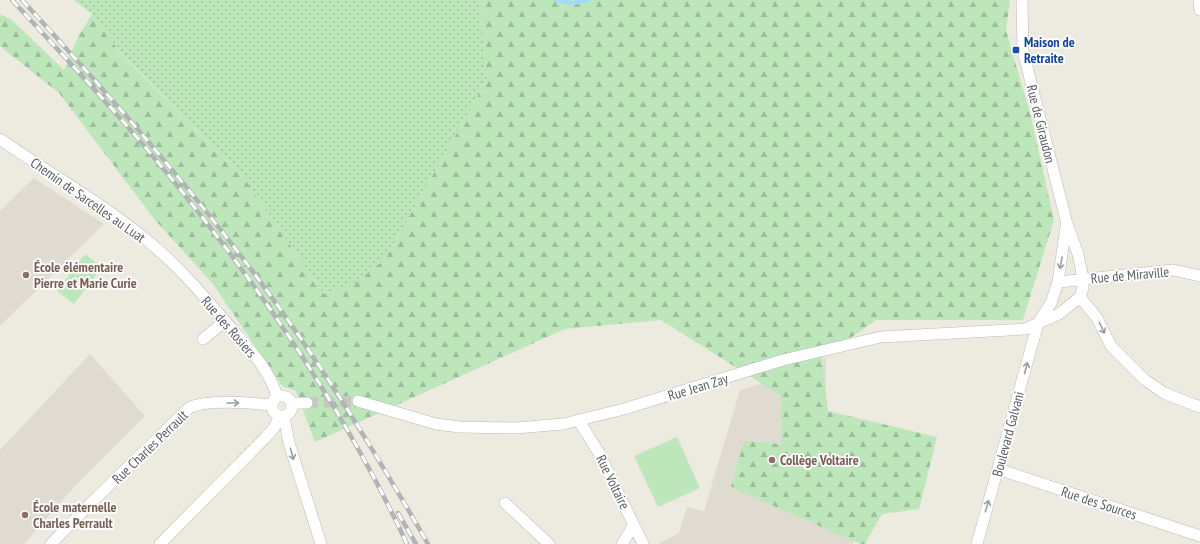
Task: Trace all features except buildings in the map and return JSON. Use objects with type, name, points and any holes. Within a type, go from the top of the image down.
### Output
[{"type":"street","name":"Rue de Giraudon","points":[[1022,0],[1023,51],[1066,224],[1078,254],[1083,279]]},
{"type":"street","points":[[1199,0],[1200,10]]},
{"type":"street","name":"Chemin de Sarcelles au Luat","points":[[0,140],[129,226],[172,264]]},
{"type":"street","name":"Rue de Giraudon","points":[[1038,323],[1051,303],[1058,282],[1066,224]]},
{"type":"street","name":"Rue des Rosiers","points":[[172,264],[225,321],[264,368],[274,382],[274,401]]},
{"type":"street","name":"Rue de Miraville","points":[[1058,282],[1173,270],[1200,276]]},
{"type":"street","name":"Rue de Miraville","points":[[1038,323],[1059,314],[1080,297],[1083,288],[1083,279]]},
{"type":"street","points":[[1080,297],[1097,318],[1111,346],[1145,380],[1164,393],[1200,407]]},
{"type":"street","points":[[1051,303],[1058,307],[1067,308]]},
{"type":"street","points":[[203,339],[225,321]]},
{"type":"street","name":"Rue Jean Zay","points":[[358,401],[436,424],[460,427],[516,428],[579,421],[624,410],[783,360],[881,337],[1025,329],[1038,323]]},
{"type":"street","name":"Boulevard Galvani","points":[[977,544],[1038,323]]},
{"type":"street","points":[[160,544],[264,439],[282,416],[291,410],[292,403],[288,397],[274,401],[274,412],[282,416],[320,544]]},
{"type":"street","name":"Rue Charles Perrault","points":[[51,544],[189,408],[200,404],[258,404],[274,401]]},
{"type":"street","points":[[292,403],[308,403]]},
{"type":"street","name":"Rue Voltaire","points":[[579,421],[599,454],[643,544]]},
{"type":"street","name":"Rue des Sources","points":[[998,469],[1200,536]]},
{"type":"street","points":[[505,503],[549,544]]},
{"type":"street","points":[[622,544],[634,525]]},
{"type":"shaded area","name":"École élémentaire Pierre et Marie Curie","points":[[34,178],[104,224],[0,326],[0,211]]},
{"type":"shaded area","points":[[90,354],[145,416],[75,486],[24,544],[0,544],[0,450]]},
{"type":"shaded area","name":"Collège Voltaire","points":[[826,357],[824,499],[863,498],[853,544],[658,544],[679,533],[687,507],[704,511],[740,390],[804,371]]},
{"type":"green space","points":[[74,0],[479,0],[487,80],[384,260],[348,287],[324,294],[247,182],[123,55],[92,14]]},
{"type":"green space","points":[[479,0],[1010,0],[1006,30],[1031,117],[1054,220],[1023,320],[876,320],[822,358],[828,411],[937,437],[919,509],[882,514],[865,544],[860,544],[731,487],[744,441],[782,444],[781,396],[661,320],[565,329],[315,442],[296,391],[282,386],[213,284],[155,220],[59,93],[0,46],[0,14],[12,20],[64,70],[78,37],[92,14],[123,56],[247,182],[324,294],[348,287],[384,260],[487,80]]},
{"type":"green space","points":[[85,254],[102,267],[74,304],[57,291]]},
{"type":"green space","points":[[677,437],[700,488],[658,507],[634,456]]},
{"type":"waterway","points":[[556,0],[573,3],[588,0]]},
{"type":"tunnel","points":[[307,403],[358,401]]},
{"type":"railway","points":[[12,0],[140,140],[193,205],[262,297],[325,393],[355,442],[407,544]]},
{"type":"railway","points":[[22,0],[108,95],[164,160],[244,260],[294,329],[341,399],[428,544]]},
{"type":"railway","points":[[398,513],[416,544]]},
{"type":"place","name":"Maison de Retraite","points":[[1016,50]]},
{"type":"place","name":"École élémentaire Pierre et Marie Curie","points":[[26,275]]},
{"type":"place","name":"Collège Voltaire","points":[[772,460]]},
{"type":"place","name":"École maternelle Charles Perrault","points":[[25,515]]}]
